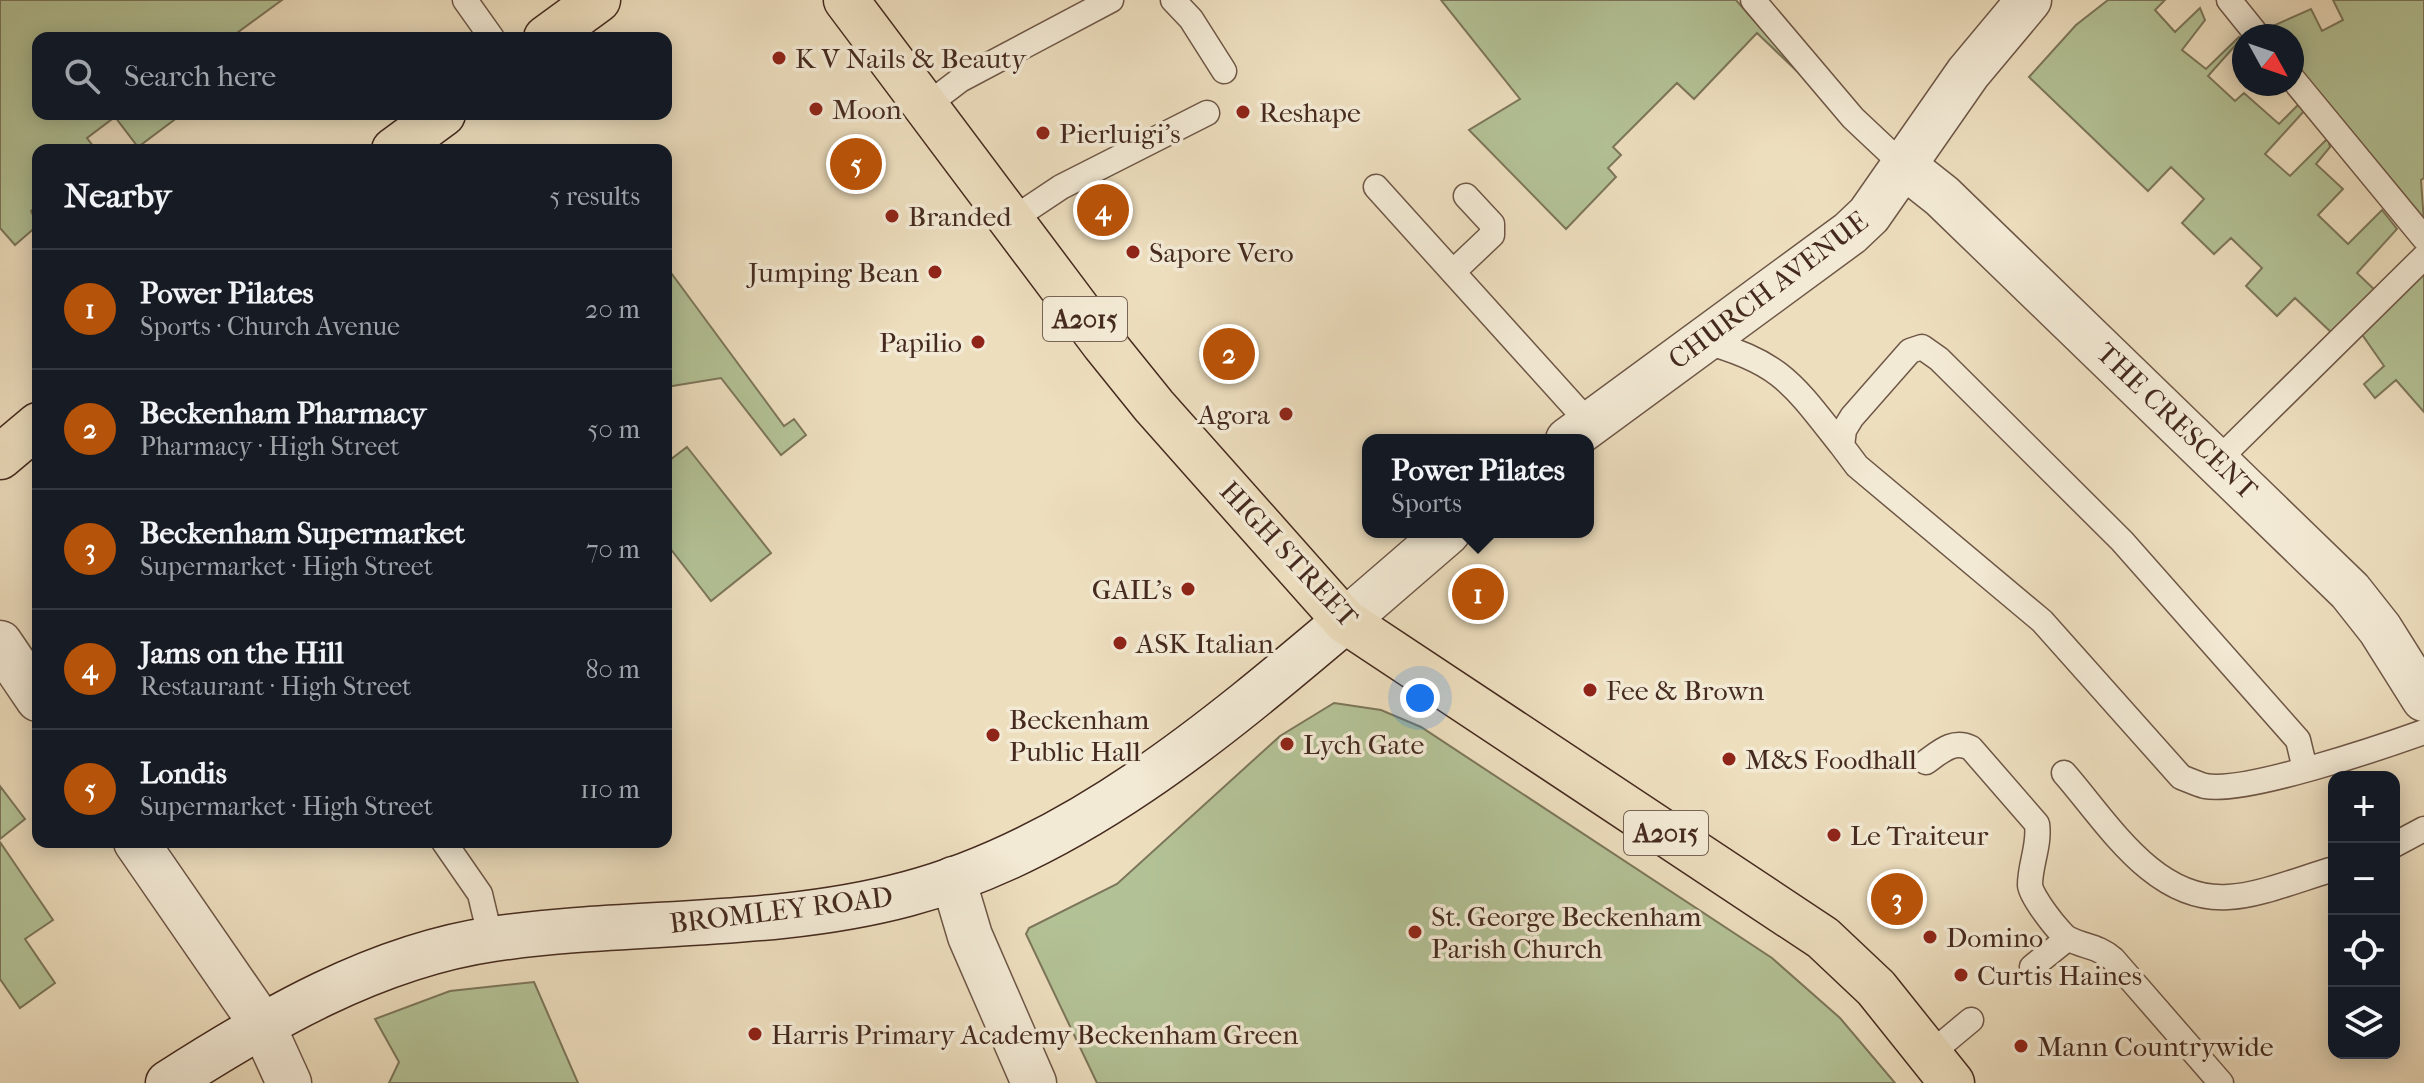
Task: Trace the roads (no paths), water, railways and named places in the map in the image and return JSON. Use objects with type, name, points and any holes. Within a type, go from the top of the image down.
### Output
[{"type":"main road","points":[[554,32],[598,0]]},
{"type":"main road","name":"HIGH STREET","points":[[846,0],[1010,221],[1154,406],[1345,621],[1823,938],[1876,988],[1941,1069]]},
{"type":"main road","points":[[402,144],[435,120]]},
{"type":"main road","points":[[0,457],[32,430]]},
{"type":"street","name":"CHURCH AVENUE","points":[[1579,432],[1850,233],[1869,215],[1968,73],[2029,0]]},
{"type":"street","name":"THE CRESCENT","points":[[1904,166],[1942,196],[2350,591],[2380,629],[2424,699]]},
{"type":"street","points":[[1345,621],[1441,538]]},
{"type":"street","name":"BROMLEY ROAD","points":[[168,1083],[263,1026],[357,980],[447,949],[491,940],[830,910],[910,894],[953,879],[1036,844],[1117,797],[1291,667],[1345,621]]},
{"type":"street","points":[[0,643],[32,690]]},
{"type":"street","points":[[140,848],[263,1026],[289,1083]]},
{"type":"street","points":[[953,879],[970,936],[1034,1083]]},
{"type":"lane","points":[[465,0],[488,32]]},
{"type":"lane","points":[[926,106],[970,74],[1111,0]]},
{"type":"lane","points":[[1173,0],[1191,19],[1224,71]]},
{"type":"lane","points":[[1753,0],[1853,118],[1904,166]]},
{"type":"lane","points":[[2229,0],[2248,24]]},
{"type":"lane","points":[[2304,93],[2424,238]]},
{"type":"lane","points":[[1010,221],[1061,187],[1207,113]]},
{"type":"lane","points":[[1376,187],[1453,272],[1579,432]]},
{"type":"lane","points":[[1453,272],[1492,235],[1492,224],[1466,196]]},
{"type":"lane","points":[[2218,460],[2424,257]]},
{"type":"lane","points":[[1702,341],[1745,352],[1765,363],[1799,392],[1857,466],[2042,621],[2181,777],[2205,786],[2227,786],[2305,769],[2424,732]]},
{"type":"lane","points":[[1842,446],[1844,430],[1852,417],[1910,351],[1922,347],[1939,359],[2122,541],[2250,681],[2298,740],[2305,769]]},
{"type":"lane","points":[[1926,762],[1951,745],[1971,748],[2031,814],[2038,834],[2029,888],[2067,939],[2092,944],[2113,959],[2221,1083]]},
{"type":"lane","points":[[2064,773],[2150,870],[2173,886],[2201,896],[2230,898],[2328,871]]},
{"type":"lane","points":[[2398,843],[2424,829]]},
{"type":"lane","points":[[448,848],[480,894],[491,940]]},
{"type":"lane","points":[[2032,967],[2067,939]]},
{"type":"lane","points":[[1941,1069],[1971,1020]]},
{"type":"place","name":"K V Nails & Beauty","points":[[779,58]]},
{"type":"place","name":"Moon","points":[[816,109]]},
{"type":"place","name":"Reshape","points":[[1243,112]]},
{"type":"place","name":"Pierluigi's","points":[[1043,133]]},
{"type":"place","name":"Londis","points":[[856,164]]},
{"type":"place","name":"Jams on the Hill","points":[[1103,210]]},
{"type":"place","name":"Branded","points":[[892,216]]},
{"type":"place","name":"Sapore Vero","points":[[1133,252]]},
{"type":"place","name":"Jumping Bean","points":[[935,272]]},
{"type":"place","name":"Papilio","points":[[978,342]]},
{"type":"place","name":"Beckenham Pharmacy","points":[[1229,354]]},
{"type":"place","name":"Agora","points":[[1286,414]]},
{"type":"place","name":"GAIL's","points":[[1188,589]]},
{"type":"place","name":"Power Pilates","points":[[1478,594]]},
{"type":"place","name":"ASK Italian","points":[[1120,643]]},
{"type":"place","name":"Fee & Brown","points":[[1590,690]]},
{"type":"place","name":"Beckenham Public Hall","points":[[993,735]]},
{"type":"place","name":"Lych Gate","points":[[1287,744]]},
{"type":"place","name":"M&S Foodhall","points":[[1729,759]]},
{"type":"place","name":"Le Traiteur","points":[[1834,835]]},
{"type":"place","name":"Beckenham Supermarket","points":[[1897,899]]},
{"type":"place","name":"St. George Beckenham Parish Church","points":[[1415,932]]},
{"type":"place","name":"Domino","points":[[1930,937]]},
{"type":"place","name":"Curtis Haines","points":[[1961,975]]},
{"type":"place","name":"Harris Primary Academy Beckenham Green","points":[[755,1034]]},
{"type":"place","name":"Mann Countrywide","points":[[2021,1046]]}]
